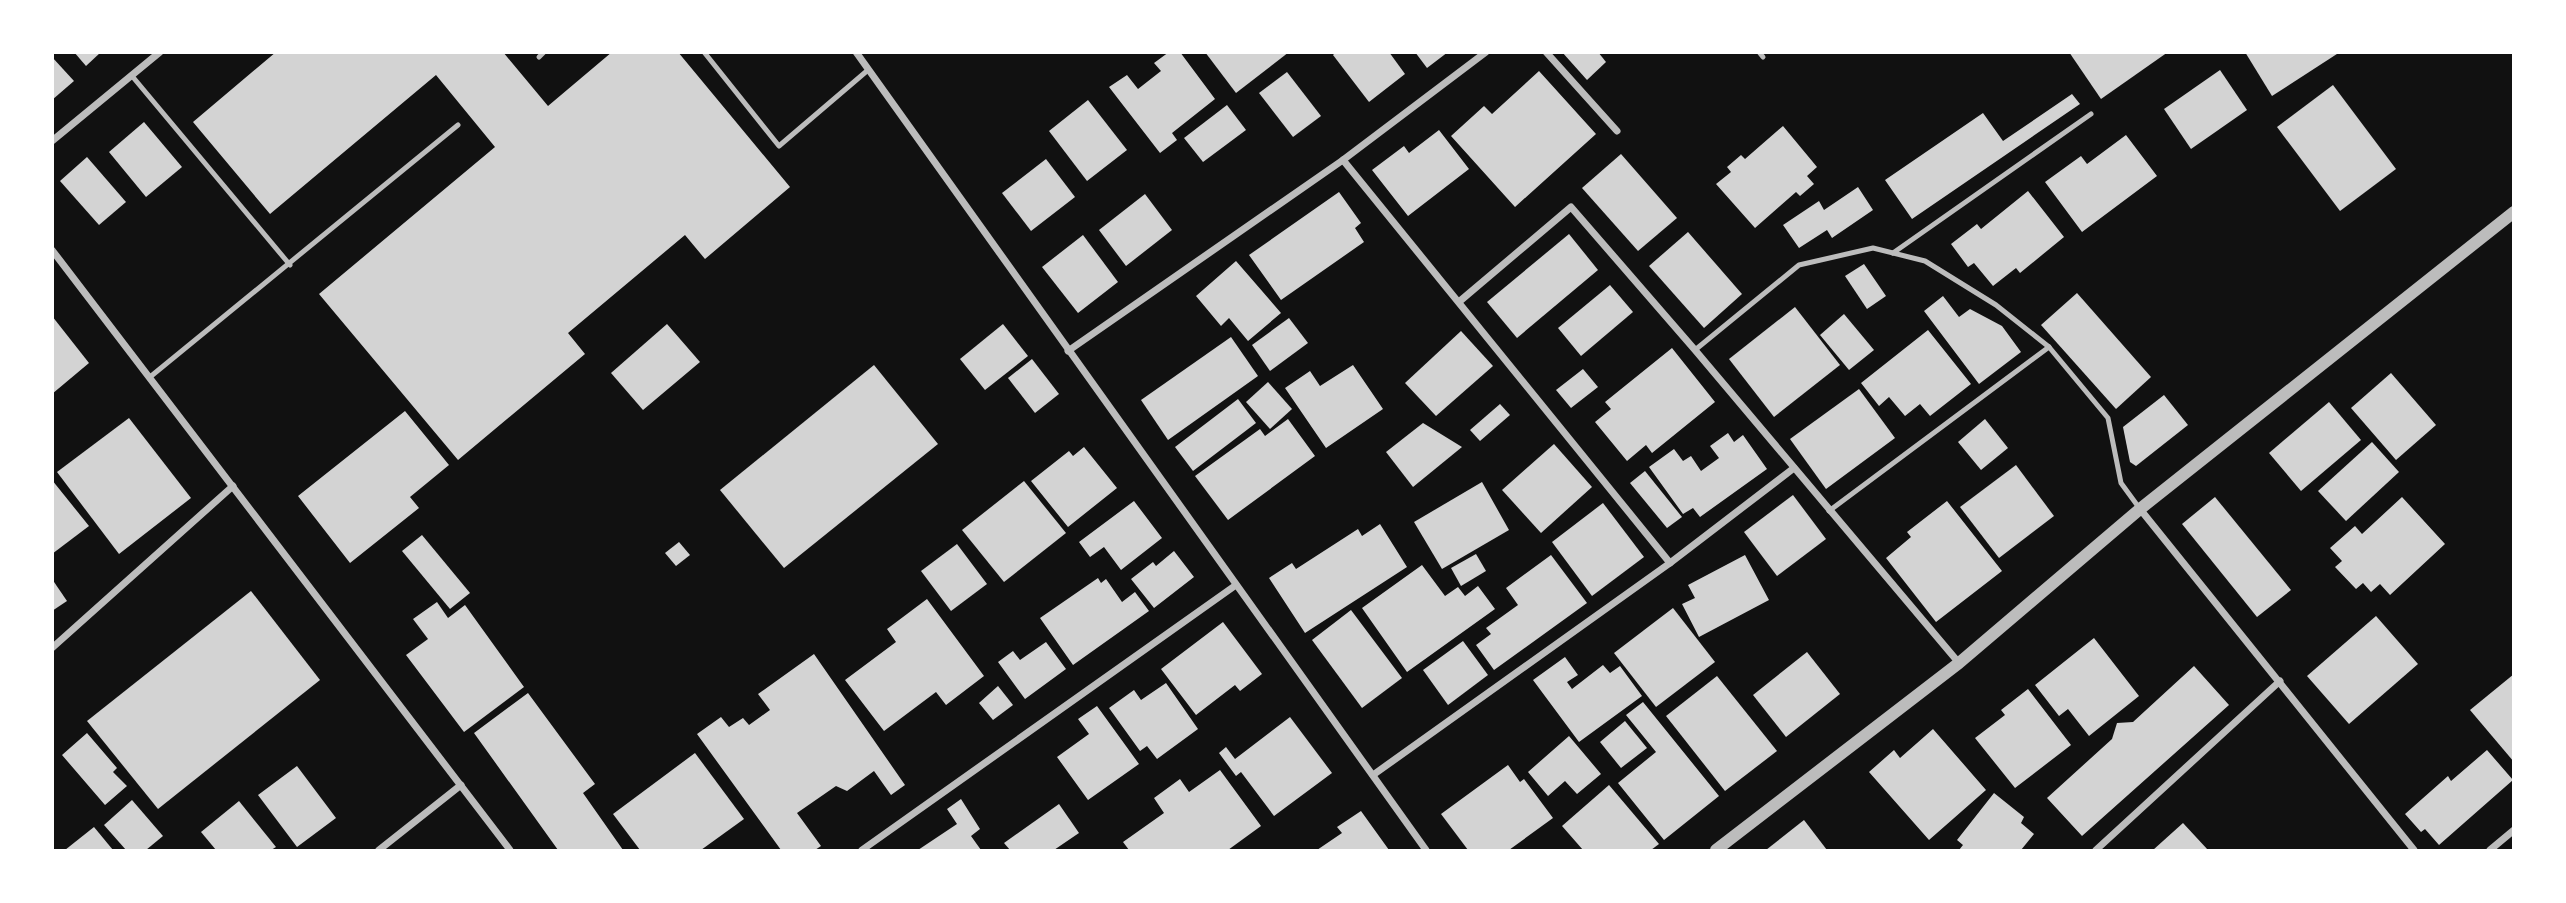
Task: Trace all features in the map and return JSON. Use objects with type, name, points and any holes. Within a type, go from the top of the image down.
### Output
[{"type":"street","points":[[52,141],[160,52]]},
{"type":"street","points":[[856,52],[1426,850]]},
{"type":"street","points":[[1069,351],[1343,160],[1486,52]]},
{"type":"street","points":[[1546,52],[1617,131]]},
{"type":"street","points":[[1343,160],[1670,563]]},
{"type":"street","points":[[1460,301],[1571,207],[1959,663]]},
{"type":"street","points":[[1716,850],[1959,663],[2140,509],[2514,212]]},
{"type":"street","points":[[52,250],[510,850]]},
{"type":"street","points":[[1373,775],[1670,563],[1794,468]]},
{"type":"street","points":[[52,649],[233,486]]},
{"type":"street","points":[[2140,509],[2414,850]]},
{"type":"street","points":[[862,850],[1236,585]]},
{"type":"street","points":[[2096,850],[2280,681]]},
{"type":"street","points":[[379,850],[461,785]]},
{"type":"street","points":[[2490,850],[2514,830]]},
{"type":"lane","points":[[704,52],[779,146],[868,70]]},
{"type":"lane","points":[[132,76],[290,265]]},
{"type":"lane","points":[[1893,253],[2091,114]]},
{"type":"lane","points":[[150,377],[458,125]]},
{"type":"lane","points":[[1695,350],[1799,265],[1873,247],[1925,261],[1996,305],[2049,347],[2108,418],[2121,483],[2140,509]]},
{"type":"lane","points":[[1829,511],[2049,347]]},
{"type":"building","points":[[74,52],[101,52],[86,66]]},
{"type":"building","points":[[276,52],[503,52],[548,106],[612,52],[678,52],[790,187],[705,259],[685,235],[568,333],[585,354],[458,460],[319,294],[495,147],[436,75],[270,214],[193,122]]},
{"type":"building","points":[[1169,52],[1180,52],[1215,99],[1172,133],[1177,140],[1160,153],[1109,87],[1127,75],[1138,89],[1161,71],[1154,63]]},
{"type":"building","points":[[1205,52],[1289,52],[1236,93]]},
{"type":"building","points":[[1336,52],[1389,52],[1405,74],[1369,102],[1333,55]]},
{"type":"building","points":[[1415,52],[1448,52],[1427,68]]},
{"type":"building","points":[[1562,52],[1598,52],[1606,62],[1587,80]]},
{"type":"building","points":[[2069,52],[2168,52],[2101,99]]},
{"type":"building","points":[[2245,52],[2340,52],[2272,96]]},
{"type":"building","points":[[52,57],[74,81],[52,100]]},
{"type":"building","points":[[2220,70],[2247,110],[2191,149],[2164,109]]},
{"type":"building","points":[[1539,71],[1596,134],[1515,207],[1451,136],[1484,106],[1492,114]]},
{"type":"building","points":[[1287,72],[1321,116],[1293,137],[1259,93]]},
{"type":"building","points":[[2333,85],[2396,169],[2340,211],[2277,127]]},
{"type":"building","points":[[2072,94],[2080,104],[1912,219],[1885,180],[1983,113],[2003,141]]},
{"type":"building","points":[[1088,100],[1127,150],[1087,181],[1049,131]]},
{"type":"building","points":[[1227,105],[1246,130],[1203,162],[1184,138]]},
{"type":"building","points":[[144,122],[182,167],[146,197],[109,152]]},
{"type":"building","points":[[1783,126],[1817,167],[1807,176],[1814,184],[1800,196],[1796,192],[1755,228],[1716,184],[1731,172],[1727,167],[1741,155],[1745,159]]},
{"type":"building","points":[[1439,130],[1469,169],[1408,216],[1372,170],[1404,146],[1409,153]]},
{"type":"building","points":[[2126,135],[2157,176],[2082,232],[2045,182],[2081,156],[2087,164]]},
{"type":"building","points":[[1621,154],[1677,218],[1638,251],[1582,188]]},
{"type":"building","points":[[87,157],[126,202],[99,225],[60,181]]},
{"type":"building","points":[[1046,159],[1075,197],[1031,231],[1002,193]]},
{"type":"building","points":[[1858,187],[1873,210],[1832,238],[1827,230],[1799,248],[1783,225],[1819,201],[1824,210]]},
{"type":"building","points":[[2028,191],[2064,237],[2020,273],[2016,268],[1993,286],[1974,263],[1968,267],[1951,244],[1977,224],[1981,229]]},
{"type":"building","points":[[1339,192],[1361,223],[1355,228],[1364,242],[1281,300],[1249,255]]},
{"type":"building","points":[[1145,194],[1172,230],[1126,266],[1099,230]]},
{"type":"building","points":[[1688,232],[1742,294],[1704,328],[1649,266]]},
{"type":"building","points":[[1569,234],[1598,270],[1517,338],[1487,302]]},
{"type":"building","points":[[1083,235],[1118,282],[1078,313],[1042,267]]},
{"type":"building","points":[[1236,261],[1281,313],[1248,341],[1229,318],[1221,326],[1196,296]]},
{"type":"building","points":[[1864,264],[1886,296],[1867,309],[1845,276]]},
{"type":"building","points":[[1610,285],[1633,312],[1581,356],[1558,328]]},
{"type":"building","points":[[2077,293],[2151,377],[2116,409],[2041,325]]},
{"type":"building","points":[[1943,296],[1959,317],[1970,309],[2002,326],[2021,352],[1979,384],[1924,311]]},
{"type":"building","points":[[1795,307],[1840,365],[1774,417],[1729,359]]},
{"type":"building","points":[[1844,314],[1874,350],[1849,370],[1820,335]]},
{"type":"building","points":[[52,316],[89,363],[52,394]]},
{"type":"building","points":[[1289,318],[1308,343],[1270,371],[1252,345]]},
{"type":"building","points":[[667,324],[700,362],[643,410],[611,373]]},
{"type":"building","points":[[1003,324],[1028,356],[985,390],[960,359]]},
{"type":"building","points":[[1928,330],[1971,384],[1930,416],[1920,404],[1905,416],[1889,397],[1879,406],[1861,383]]},
{"type":"building","points":[[1461,331],[1493,366],[1436,416],[1405,383]]},
{"type":"building","points":[[1231,337],[1258,376],[1168,440],[1141,400]]},
{"type":"building","points":[[1672,348],[1715,402],[1652,453],[1646,445],[1627,461],[1595,422],[1611,409],[1605,402]]},
{"type":"building","points":[[1032,359],[1059,394],[1035,413],[1008,378]]},
{"type":"building","points":[[874,365],[938,444],[784,568],[720,490]]},
{"type":"building","points":[[1353,365],[1383,409],[1326,448],[1285,388],[1310,371],[1320,386]]},
{"type":"building","points":[[1583,369],[1598,387],[1571,408],[1556,390]]},
{"type":"building","points":[[2391,373],[2436,425],[2396,460],[2351,408]]},
{"type":"building","points":[[1268,382],[1292,409],[1270,429],[1246,402]]},
{"type":"building","points":[[1859,389],[1895,438],[1826,489],[1790,439]]},
{"type":"building","points":[[2164,395],[2188,425],[2136,466],[2130,462],[2123,427]]},
{"type":"building","points":[[1238,399],[1256,423],[1193,471],[1175,447]]},
{"type":"building","points":[[2329,402],[2361,440],[2301,491],[2269,453]]},
{"type":"building","points":[[1500,404],[1510,415],[1480,441],[1470,430]]},
{"type":"building","points":[[405,411],[449,465],[410,497],[419,508],[350,563],[298,496]]},
{"type":"building","points":[[129,418],[191,498],[119,554],[57,472]]},
{"type":"building","points":[[1288,419],[1315,456],[1228,520],[1195,476],[1260,429],[1265,436]]},
{"type":"building","points":[[1985,419],[2008,448],[1981,470],[1958,442]]},
{"type":"building","points":[[1423,423],[1462,447],[1413,487],[1386,452]]},
{"type":"building","points":[[1728,433],[1734,442],[1743,435],[1767,469],[1700,517],[1693,508],[1683,514],[1649,467],[1674,449],[1683,461],[1691,456],[1701,471],[1719,458],[1710,446]]},
{"type":"building","points":[[2372,442],[2399,472],[2346,521],[2318,491]]},
{"type":"building","points":[[1554,444],[1592,487],[1541,533],[1502,490]]},
{"type":"building","points":[[1084,447],[1117,488],[1068,527],[1031,481],[1069,451],[1073,456]]},
{"type":"building","points":[[2016,465],[2054,516],[1999,558],[1960,507]]},
{"type":"building","points":[[1645,471],[1682,517],[1667,528],[1630,483]]},
{"type":"building","points":[[52,480],[89,526],[52,554]]},
{"type":"building","points":[[1024,481],[1066,533],[1004,582],[962,530]]},
{"type":"building","points":[[1482,482],[1509,530],[1442,569],[1414,522]]},
{"type":"building","points":[[1793,495],[1826,539],[1777,576],[1744,532]]},
{"type":"building","points":[[2215,497],[2291,590],[2257,617],[2182,524]]},
{"type":"building","points":[[2402,497],[2445,544],[2390,595],[2380,584],[2371,592],[2363,583],[2356,589],[2335,567],[2342,561],[2330,548],[2355,526],[2362,534]]},
{"type":"building","points":[[1134,501],[1162,538],[1121,570],[1104,547],[1090,557],[1079,542]]},
{"type":"building","points":[[1947,501],[2002,571],[1936,622],[1886,558],[1911,537],[1907,532]]},
{"type":"building","points":[[1603,503],[1644,557],[1592,596],[1552,542]]},
{"type":"building","points":[[1380,524],[1407,567],[1305,633],[1269,578],[1292,563],[1296,569],[1358,529],[1362,536]]},
{"type":"building","points":[[422,535],[470,593],[450,609],[402,551]]},
{"type":"building","points":[[679,542],[690,555],[676,566],[665,553]]},
{"type":"building","points":[[957,544],[987,584],[951,611],[921,571]]},
{"type":"building","points":[[1174,551],[1194,577],[1154,608],[1131,579],[1153,562],[1156,566]]},
{"type":"building","points":[[1476,554],[1486,571],[1461,586],[1451,568]]},
{"type":"building","points":[[1551,555],[1587,603],[1494,670],[1476,645],[1491,634],[1486,628],[1518,605],[1506,588]]},
{"type":"building","points":[[1745,555],[1769,600],[1699,637],[1682,604],[1695,598],[1688,585]]},
{"type":"building","points":[[1422,565],[1445,596],[1458,587],[1465,596],[1478,586],[1495,609],[1407,672],[1362,608]]},
{"type":"building","points":[[1098,578],[1101,583],[1106,579],[1122,602],[1135,592],[1149,611],[1073,665],[1040,618]]},
{"type":"building","points":[[52,579],[67,601],[52,611]]},
{"type":"building","points":[[251,591],[320,680],[158,809],[87,721]]},
{"type":"building","points":[[927,599],[984,676],[946,705],[936,692],[884,731],[845,680],[896,642],[887,629]]},
{"type":"building","points":[[437,602],[448,618],[465,605],[524,687],[464,732],[406,655],[428,639],[413,619]]},
{"type":"building","points":[[1673,608],[1715,662],[1656,707],[1614,653]]},
{"type":"building","points":[[1351,610],[1402,678],[1362,708],[1312,640]]},
{"type":"building","points":[[2376,616],[2418,664],[2349,724],[2307,676]]},
{"type":"building","points":[[1223,622],[1262,674],[1240,691],[1235,685],[1196,715],[1161,669]]},
{"type":"building","points":[[2094,638],[2139,696],[2089,736],[2068,709],[2059,716],[2035,685]]},
{"type":"building","points":[[1463,641],[1488,675],[1448,705],[1423,670]]},
{"type":"building","points":[[1046,642],[1066,669],[1025,699],[998,662],[1013,651],[1020,660]]},
{"type":"building","points":[[1807,652],[1840,694],[1786,737],[1753,695]]},
{"type":"building","points":[[814,654],[905,785],[891,795],[874,771],[847,791],[836,786],[797,813],[821,846],[815,850],[781,850],[697,734],[721,717],[729,727],[743,718],[749,725],[770,710],[758,694]]},
{"type":"building","points":[[1565,657],[1578,675],[1567,682],[1572,689],[1603,665],[1610,673],[1620,666],[1642,696],[1579,742],[1533,680]]},
{"type":"building","points":[[2194,666],[2229,705],[2082,836],[2047,798],[2112,739],[2117,723],[2133,722]]},
{"type":"building","points":[[2514,674],[2514,762],[2470,710]]},
{"type":"building","points":[[1717,676],[1777,751],[1725,791],[1666,716]]},
{"type":"building","points":[[1166,683],[1198,729],[1157,759],[1147,746],[1140,751],[1109,708],[1134,690],[1141,700]]},
{"type":"building","points":[[998,686],[1013,705],[993,720],[979,703]]},
{"type":"building","points":[[2028,689],[2071,745],[2015,788],[1975,738],[2005,715],[2001,710]]},
{"type":"building","points":[[528,693],[595,784],[583,793],[623,850],[558,850],[474,733]]},
{"type":"building","points":[[1643,702],[1719,796],[1664,840],[1618,783],[1656,752],[1626,715]]},
{"type":"building","points":[[1097,706],[1139,764],[1088,800],[1057,757],[1089,734],[1078,719]]},
{"type":"building","points":[[1290,717],[1332,773],[1274,816],[1241,772],[1236,776],[1219,753],[1226,747],[1235,759]]},
{"type":"building","points":[[1625,721],[1647,748],[1621,768],[1600,742]]},
{"type":"building","points":[[1933,729],[1986,790],[1929,840],[1869,772],[1894,750],[1900,758]]},
{"type":"building","points":[[87,733],[117,768],[113,772],[127,786],[105,805],[62,755]]},
{"type":"building","points":[[1569,736],[1601,774],[1577,794],[1565,781],[1548,796],[1528,772]]},
{"type":"building","points":[[2487,750],[2513,780],[2439,845],[2425,829],[2421,832],[2405,814],[2448,776],[2451,781]]},
{"type":"building","points":[[695,753],[744,819],[701,850],[640,850],[613,814]]},
{"type":"building","points":[[1508,765],[1520,782],[1524,779],[1553,818],[1509,850],[1468,850],[1441,814]]},
{"type":"building","points":[[297,766],[336,818],[297,847],[258,795]]},
{"type":"building","points":[[1220,770],[1261,826],[1228,850],[1129,850],[1123,842],[1164,813],[1154,798],[1180,779],[1189,792]]},
{"type":"building","points":[[1609,785],[1659,844],[1651,850],[1583,850],[1562,826]]},
{"type":"building","points":[[1994,793],[2024,817],[2021,823],[2034,834],[2021,850],[1959,850],[1963,845],[1957,840]]},
{"type":"building","points":[[961,799],[980,829],[971,836],[981,850],[918,850],[957,824],[947,809]]},
{"type":"building","points":[[132,800],[163,836],[146,850],[126,850],[104,825]]},
{"type":"building","points":[[239,801],[276,847],[271,850],[216,850],[201,832]]},
{"type":"building","points":[[1059,804],[1079,833],[1054,850],[1010,850],[1004,843]]},
{"type":"building","points":[[1361,811],[1389,850],[1317,850],[1342,833],[1337,827]]},
{"type":"building","points":[[1804,820],[1827,850],[1766,850]]},
{"type":"building","points":[[2183,823],[2208,850],[2153,850]]},
{"type":"building","points":[[94,827],[113,850],[65,850]]}]
